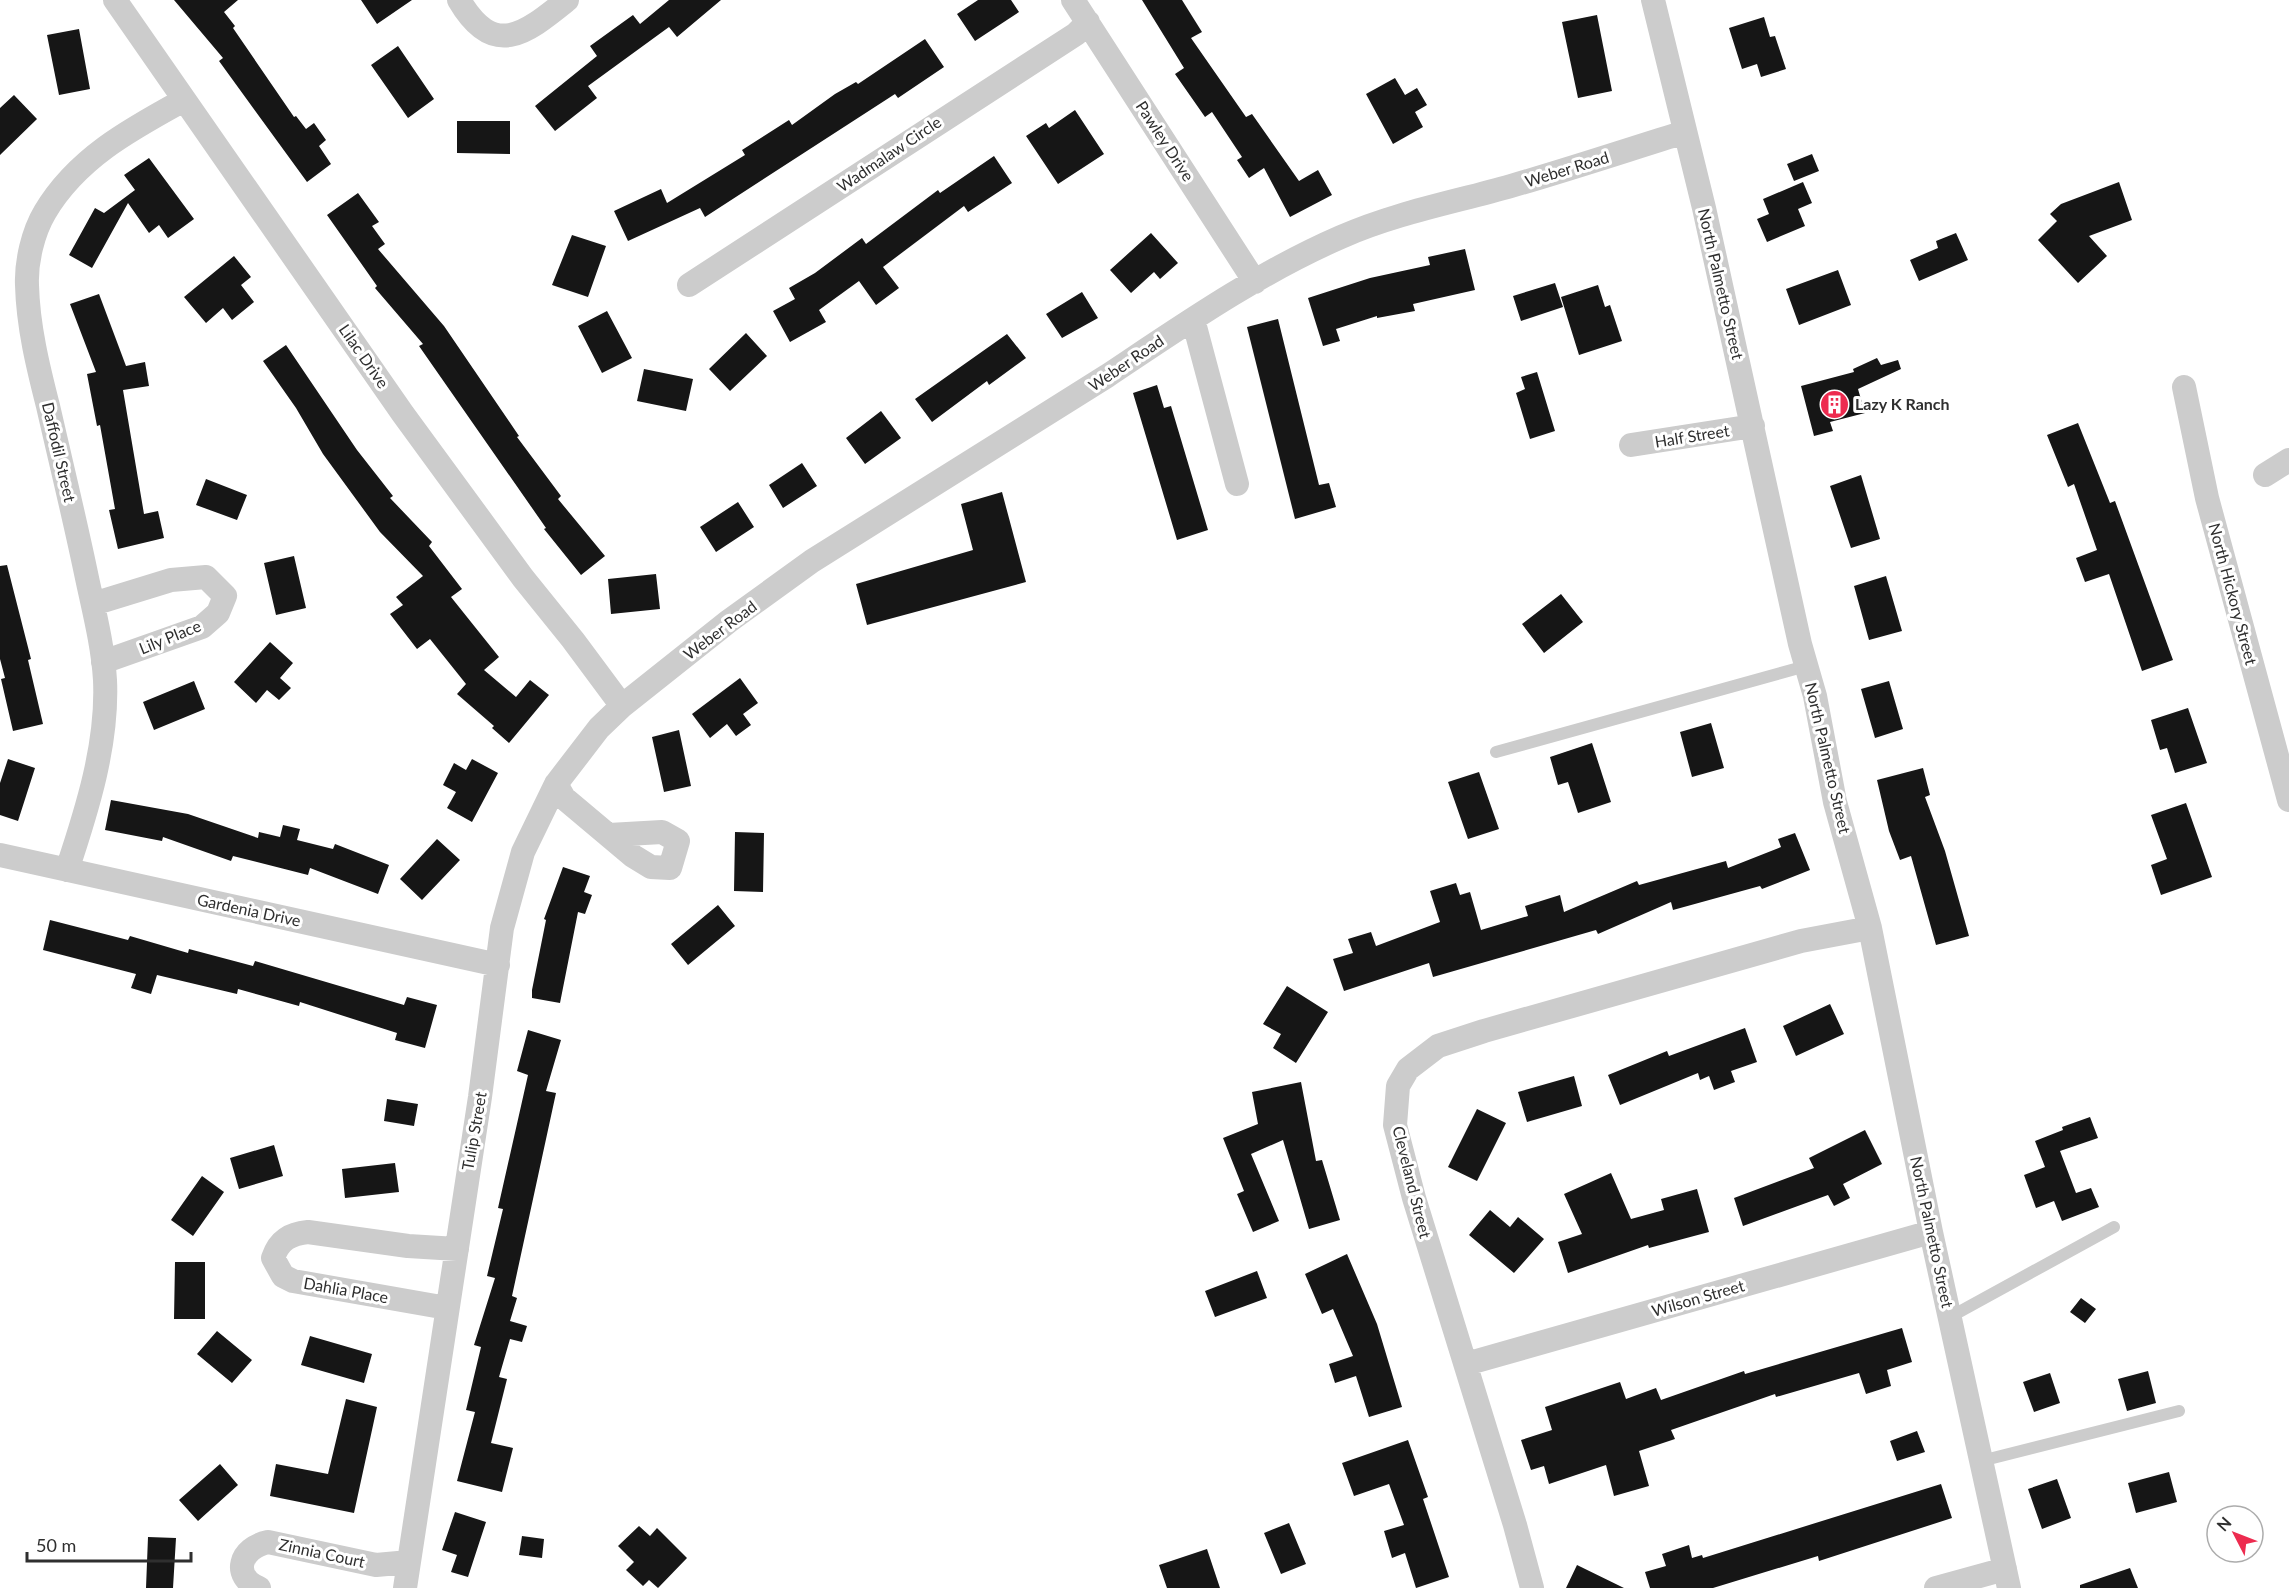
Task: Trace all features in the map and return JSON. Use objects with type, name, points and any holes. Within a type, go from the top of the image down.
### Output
[{"type":"street","name":"Lilac Drive","points":[[115,0],[403,414],[523,578],[622,706]]},
{"type":"street","points":[[459,0],[478,24],[492,34],[510,37],[527,31],[567,0]]},
{"type":"street","name":"Pawley Drive","points":[[1074,0],[1255,282]]},
{"type":"street","name":"North Palmetto Street","points":[[1653,0],[1753,426],[1765,494],[1827,751],[1835,802],[1870,928],[1931,1232],[2007,1579]]},
{"type":"street","name":"Wadmalaw Circle","points":[[689,285],[1076,34],[1089,22]]},
{"type":"street","name":"Daffodil Street","points":[[67,870],[89,802],[102,728],[105,680],[93,604],[34,350],[27,286],[28,265],[37,229],[64,184],[91,158],[120,136],[184,100]]},
{"type":"street","name":"Weber Road","points":[[622,706],[729,621],[812,561],[1255,282],[1343,236],[1685,132]]},
{"type":"street","points":[[1193,319],[1237,484]]},
{"type":"street","name":"North Hickory Street","points":[[2184,387],[2207,498],[2289,800]]},
{"type":"street","name":"Half Street","points":[[1631,445],[1753,426]]},
{"type":"street","points":[[2265,476],[2289,460]]},
{"type":"street","name":"Lily Place","points":[[93,604],[171,580],[206,576],[225,596],[218,613],[202,627],[103,662]]},
{"type":"street","name":"Tulip Street","points":[[405,1588],[457,1249],[502,928],[523,852],[556,784],[598,728],[622,706]]},
{"type":"street","points":[[556,784],[564,798],[600,830],[609,835]]},
{"type":"street","name":"Gardenia Drive","points":[[0,855],[498,965]]},
{"type":"street","name":"Cleveland Street","points":[[1532,1588],[1414,1198],[1395,1125],[1398,1086],[1408,1069],[1438,1046],[1484,1030],[1801,942],[1870,928]]},
{"type":"street","name":"Dahlia Place","points":[[447,1308],[293,1281],[283,1276],[273,1258],[276,1248],[284,1239],[295,1233],[308,1232],[408,1246],[457,1249]]},
{"type":"street","name":"Wilson Street","points":[[1466,1364],[1931,1232]]},
{"type":"street","name":"Zinnia Court","points":[[259,1588],[244,1575],[242,1563],[246,1551],[256,1544],[268,1542],[376,1564],[409,1562]]},
{"type":"street","points":[[1936,1588],[2007,1579]]},
{"type":"lane","points":[[1496,753],[1806,666]]},
{"type":"lane","points":[[1950,1317],[2114,1227]]},
{"type":"lane","points":[[1981,1461],[2179,1411]]},
{"type":"building","points":[[174,0],[238,0],[224,12],[235,26],[233,28],[294,117],[296,116],[306,129],[314,123],[326,140],[319,146],[331,164],[307,182],[219,61],[223,58]]},
{"type":"building","points":[[361,0],[412,0],[377,24]]},
{"type":"building","points":[[669,0],[721,0],[677,37],[669,27],[588,86],[597,98],[555,131],[535,106],[597,56],[590,46],[633,15],[640,24]]},
{"type":"building","points":[[978,0],[1011,0],[1019,12],[975,41],[957,14]]},
{"type":"building","points":[[1142,0],[1182,0],[1202,32],[1191,38],[1246,117],[1252,114],[1299,181],[1318,170],[1332,195],[1290,217],[1264,168],[1249,178],[1237,160],[1242,157],[1212,112],[1205,117],[1175,74],[1184,68]]},
{"type":"building","points":[[1597,15],[1612,91],[1578,98],[1562,22]]},
{"type":"building","points":[[1764,17],[1770,37],[1775,36],[1786,69],[1761,77],[1757,64],[1742,69],[1729,28]]},
{"type":"building","points":[[79,29],[90,89],[59,95],[47,35]]},
{"type":"building","points":[[925,39],[944,67],[898,98],[895,94],[705,217],[700,208],[628,241],[614,211],[661,189],[667,203],[745,155],[742,150],[789,120],[792,125],[835,94],[856,82],[858,84]]},
{"type":"building","points":[[398,46],[434,99],[408,118],[371,65]]},
{"type":"building","points":[[1395,78],[1405,95],[1417,88],[1427,105],[1415,112],[1423,127],[1393,144],[1366,94]]},
{"type":"building","points":[[14,95],[37,119],[0,155],[0,108]]},
{"type":"building","points":[[1075,110],[1104,154],[1058,184],[1026,136],[1046,123],[1049,128]]},
{"type":"building","points":[[457,121],[510,121],[510,154],[457,153]]},
{"type":"building","points":[[1812,154],[1819,171],[1794,181],[1787,164]]},
{"type":"building","points":[[994,156],[1012,183],[968,212],[964,206],[883,267],[899,288],[876,305],[859,281],[819,310],[826,322],[790,342],[773,311],[795,299],[789,288],[815,273],[862,238],[866,244],[938,190],[940,193]]},
{"type":"building","points":[[149,158],[194,219],[168,238],[159,225],[149,233],[128,203],[92,268],[69,255],[95,208],[104,213],[135,190],[124,175]]},
{"type":"building","points":[[1803,182],[1812,203],[1798,209],[1805,226],[1767,242],[1757,219],[1769,214],[1763,199]]},
{"type":"building","points":[[2119,182],[2132,220],[2089,236],[2107,256],[2078,283],[2038,240],[2057,221],[2050,214],[2061,204]]},
{"type":"building","points":[[358,193],[379,222],[372,226],[385,244],[378,249],[444,326],[519,436],[517,437],[561,496],[558,499],[605,556],[581,575],[544,529],[546,528],[419,346],[423,344],[375,288],[377,286],[327,215]]},
{"type":"building","points":[[1151,233],[1178,263],[1160,279],[1154,272],[1131,293],[1110,270]]},
{"type":"building","points":[[1956,233],[1968,260],[1919,281],[1910,260],[1938,248],[1936,241]]},
{"type":"building","points":[[572,235],[606,246],[588,297],[552,285]]},
{"type":"building","points":[[1465,249],[1475,290],[1413,304],[1415,311],[1377,318],[1377,316],[1336,329],[1340,341],[1323,346],[1308,298],[1370,278],[1430,265],[1428,257]]},
{"type":"building","points":[[234,256],[251,277],[241,285],[254,302],[232,320],[223,308],[206,323],[184,297]]},
{"type":"building","points":[[1838,270],[1851,305],[1799,325],[1786,289]]},
{"type":"building","points":[[1555,283],[1563,307],[1521,321],[1513,296]]},
{"type":"building","points":[[1598,285],[1605,307],[1610,305],[1622,341],[1579,355],[1561,297]]},
{"type":"building","points":[[1082,292],[1098,318],[1062,338],[1046,314]]},
{"type":"building","points":[[99,294],[126,366],[145,362],[149,386],[123,390],[144,514],[158,511],[164,538],[118,549],[109,510],[115,509],[100,425],[97,426],[87,374],[96,372],[70,304]]},
{"type":"building","points":[[607,311],[632,358],[602,373],[578,326]]},
{"type":"building","points":[[1278,319],[1319,485],[1329,483],[1336,507],[1295,519],[1247,327]]},
{"type":"building","points":[[746,333],[767,356],[730,391],[709,369]]},
{"type":"building","points":[[1007,334],[1026,358],[989,385],[987,381],[932,422],[915,399]]},
{"type":"building","points":[[286,345],[357,450],[393,496],[390,498],[432,542],[429,546],[462,589],[451,597],[499,657],[484,670],[516,697],[530,680],[549,695],[509,743],[492,728],[494,726],[457,694],[466,684],[430,639],[417,649],[390,614],[403,605],[396,597],[423,576],[380,532],[323,454],[296,408],[263,361]]},
{"type":"building","name":"Lazy K Ranch","points":[[1877,358],[1881,365],[1898,360],[1901,369],[1858,389],[1865,413],[1830,422],[1833,431],[1814,436],[1801,386],[1854,372],[1853,369]]},
{"type":"building","points":[[644,369],[693,379],[686,411],[637,401]]},
{"type":"building","points":[[1537,372],[1555,431],[1530,439],[1516,393],[1525,389],[1521,377]]},
{"type":"building","points":[[1157,385],[1164,408],[1171,406],[1208,530],[1177,540],[1133,393]]},
{"type":"building","points":[[881,411],[901,438],[865,464],[846,438]]},
{"type":"building","points":[[2078,423],[2110,503],[2115,501],[2173,660],[2142,671],[2109,574],[2085,582],[2076,558],[2097,550],[2074,484],[2068,487],[2047,435]]},
{"type":"building","points":[[802,463],[817,486],[783,508],[769,485]]},
{"type":"building","points":[[1861,475],[1880,539],[1851,548],[1830,486]]},
{"type":"building","points":[[206,479],[247,495],[237,520],[196,505]]},
{"type":"building","points":[[1002,492],[1026,582],[867,625],[856,584],[973,550],[961,504]]},
{"type":"building","points":[[738,502],[754,527],[716,552],[700,527]]},
{"type":"building","points":[[294,556],[306,608],[276,615],[264,563]]},
{"type":"building","points":[[7,565],[31,659],[28,660],[43,724],[13,731],[1,679],[5,678],[0,659],[0,566]]},
{"type":"building","points":[[656,574],[660,609],[611,614],[608,579]]},
{"type":"building","points":[[1886,576],[1902,631],[1869,640],[1854,586]]},
{"type":"building","points":[[1561,594],[1583,622],[1544,653],[1522,624]]},
{"type":"building","points":[[270,642],[293,663],[280,678],[291,688],[279,700],[267,690],[256,703],[234,682]]},
{"type":"building","points":[[740,678],[758,703],[743,714],[751,725],[736,736],[727,724],[710,738],[692,714]]},
{"type":"building","points":[[194,681],[205,709],[154,730],[143,702]]},
{"type":"building","points":[[1889,681],[1903,729],[1875,738],[1861,689]]},
{"type":"building","points":[[2188,708],[2207,763],[2175,773],[2167,748],[2160,750],[2151,720]]},
{"type":"building","points":[[1711,723],[1724,768],[1692,777],[1680,732]]},
{"type":"building","points":[[679,730],[691,786],[664,792],[652,737]]},
{"type":"building","points":[[1592,743],[1611,802],[1578,813],[1568,782],[1558,785],[1550,757]]},
{"type":"building","points":[[8,759],[35,768],[18,821],[0,815],[0,783]]},
{"type":"building","points":[[472,759],[498,773],[472,822],[447,808],[456,792],[443,785],[454,763],[466,770]]},
{"type":"building","points":[[1923,768],[1930,795],[1925,797],[1945,851],[1969,936],[1936,945],[1911,856],[1900,860],[1889,831],[1877,780]]},
{"type":"building","points":[[1479,772],[1499,829],[1468,839],[1448,782]]},
{"type":"building","points":[[111,800],[188,814],[258,838],[259,832],[280,837],[283,825],[300,829],[297,840],[333,849],[335,844],[389,865],[378,894],[310,868],[308,875],[233,856],[231,861],[163,837],[162,841],[105,830]]},
{"type":"building","points":[[2186,803],[2212,877],[2161,895],[2151,865],[2167,859],[2151,815]]},
{"type":"building","points":[[735,832],[764,833],[763,892],[734,891]]},
{"type":"building","points":[[1795,833],[1810,870],[1762,889],[1760,886],[1673,910],[1671,902],[1598,934],[1596,930],[1433,977],[1429,963],[1344,991],[1333,959],[1353,953],[1348,939],[1371,932],[1376,946],[1440,922],[1430,891],[1456,883],[1460,895],[1470,892],[1481,930],[1528,916],[1525,906],[1560,895],[1564,912],[1637,881],[1639,885],[1726,861],[1728,868],[1781,847],[1778,839]]},
{"type":"building","points":[[437,839],[460,860],[422,900],[400,879]]},
{"type":"building","points":[[563,867],[590,876],[584,892],[592,895],[585,914],[578,912],[560,1003],[532,998],[532,990],[546,920],[544,919]]},
{"type":"building","points":[[718,905],[735,926],[688,965],[671,944]]},
{"type":"building","points":[[50,920],[128,940],[130,936],[188,953],[189,949],[253,966],[255,961],[404,1005],[407,997],[437,1005],[425,1048],[395,1040],[397,1033],[300,1002],[299,1006],[238,989],[237,994],[157,975],[151,994],[131,988],[136,974],[43,950]]},
{"type":"building","points":[[1287,986],[1328,1012],[1296,1063],[1273,1048],[1281,1034],[1263,1024]]},
{"type":"building","points":[[1830,1004],[1844,1034],[1796,1056],[1783,1026]]},
{"type":"building","points":[[1745,1028],[1757,1062],[1731,1071],[1735,1082],[1714,1090],[1709,1076],[1700,1080],[1698,1073],[1620,1105],[1608,1075],[1667,1051],[1669,1056]]},
{"type":"building","points":[[528,1030],[561,1040],[546,1091],[556,1093],[512,1296],[517,1298],[510,1321],[527,1326],[522,1342],[510,1339],[499,1377],[507,1379],[491,1443],[513,1448],[502,1492],[457,1481],[475,1412],[466,1410],[481,1347],[474,1345],[495,1278],[487,1276],[503,1209],[498,1208],[528,1075],[517,1071]]},
{"type":"building","points":[[1574,1076],[1582,1106],[1527,1122],[1518,1092]]},
{"type":"building","points":[[1301,1082],[1316,1161],[1322,1160],[1340,1220],[1309,1229],[1283,1140],[1251,1154],[1279,1221],[1253,1232],[1237,1194],[1244,1191],[1223,1138],[1258,1124],[1252,1092]]},
{"type":"building","points":[[387,1099],[418,1104],[414,1126],[384,1121]]},
{"type":"building","points":[[1477,1109],[1506,1123],[1477,1181],[1448,1167]]},
{"type":"building","points":[[2090,1117],[2098,1138],[2060,1151],[2076,1193],[2091,1188],[2099,1207],[2062,1221],[2054,1201],[2036,1208],[2024,1175],[2045,1167],[2035,1141],[2063,1130],[2062,1127]]},
{"type":"building","points":[[1865,1130],[1882,1164],[1843,1184],[1850,1198],[1834,1206],[1828,1195],[1743,1226],[1734,1198],[1814,1168],[1809,1158]]},
{"type":"building","points":[[274,1145],[283,1176],[239,1189],[230,1158]]},
{"type":"building","points":[[395,1163],[399,1192],[345,1198],[342,1169]]},
{"type":"building","points":[[1611,1173],[1631,1219],[1664,1210],[1661,1199],[1697,1189],[1709,1232],[1649,1248],[1648,1245],[1568,1273],[1558,1242],[1582,1234],[1564,1194]]},
{"type":"building","points":[[202,1176],[224,1192],[193,1236],[171,1220]]},
{"type":"building","points":[[1490,1210],[1510,1227],[1518,1217],[1544,1239],[1514,1273],[1469,1235]]},
{"type":"building","points":[[1347,1254],[1377,1324],[1402,1407],[1369,1417],[1356,1376],[1335,1383],[1329,1364],[1353,1356],[1333,1309],[1322,1314],[1305,1274]]},
{"type":"building","points":[[175,1262],[205,1262],[205,1319],[174,1319]]},
{"type":"building","points":[[1257,1271],[1267,1298],[1215,1317],[1205,1291]]},
{"type":"building","points":[[2081,1298],[2096,1309],[2085,1323],[2070,1312]]},
{"type":"building","points":[[1902,1328],[1912,1362],[1887,1370],[1891,1386],[1866,1394],[1859,1373],[1776,1397],[1775,1394],[1671,1430],[1675,1439],[1639,1451],[1649,1486],[1614,1496],[1606,1465],[1549,1484],[1544,1466],[1531,1470],[1521,1440],[1552,1430],[1545,1407],[1620,1382],[1626,1399],[1656,1388],[1661,1400],[1744,1371],[1745,1374]]},
{"type":"building","points":[[217,1331],[252,1360],[232,1383],[197,1354]]},
{"type":"building","points":[[310,1336],[372,1354],[364,1383],[301,1365]]},
{"type":"building","points":[[2148,1371],[2156,1403],[2127,1411],[2118,1379]]},
{"type":"building","points":[[2050,1373],[2060,1403],[2034,1412],[2023,1382]]},
{"type":"building","points":[[346,1399],[377,1407],[354,1513],[270,1496],[276,1464],[328,1474]]},
{"type":"building","points":[[1917,1431],[1925,1452],[1897,1461],[1890,1441]]},
{"type":"building","points":[[1408,1440],[1428,1497],[1423,1499],[1449,1577],[1416,1588],[1405,1553],[1392,1558],[1384,1531],[1404,1525],[1389,1484],[1354,1496],[1342,1463]]},
{"type":"building","points":[[220,1464],[238,1485],[198,1521],[179,1500]]},
{"type":"building","points":[[2169,1472],[2177,1502],[2136,1513],[2128,1483]]},
{"type":"building","points":[[2057,1479],[2071,1518],[2042,1529],[2028,1489]]},
{"type":"building","points":[[1941,1484],[1952,1518],[1819,1561],[1818,1556],[1713,1588],[1650,1588],[1645,1572],[1666,1566],[1662,1554],[1689,1545],[1692,1558],[1702,1555],[1703,1558]]},
{"type":"building","points":[[455,1512],[486,1522],[468,1577],[451,1572],[457,1555],[442,1550]]},
{"type":"building","points":[[1289,1523],[1306,1564],[1281,1574],[1264,1533]]},
{"type":"building","points":[[639,1526],[650,1536],[657,1528],[687,1558],[658,1588],[649,1580],[643,1586],[626,1570],[634,1562],[618,1546]]},
{"type":"building","points":[[522,1536],[544,1539],[542,1558],[519,1555]]},
{"type":"building","points":[[148,1537],[176,1538],[173,1588],[146,1588]]},
{"type":"building","points":[[1207,1549],[1220,1588],[1167,1588],[1159,1565]]},
{"type":"building","points":[[1577,1565],[1624,1588],[1566,1588]]},
{"type":"building","points":[[2130,1568],[2138,1588],[2080,1588],[2080,1585]]},
{"type":"place","name":"Lazy K Ranch","points":[[1834,404]]}]
